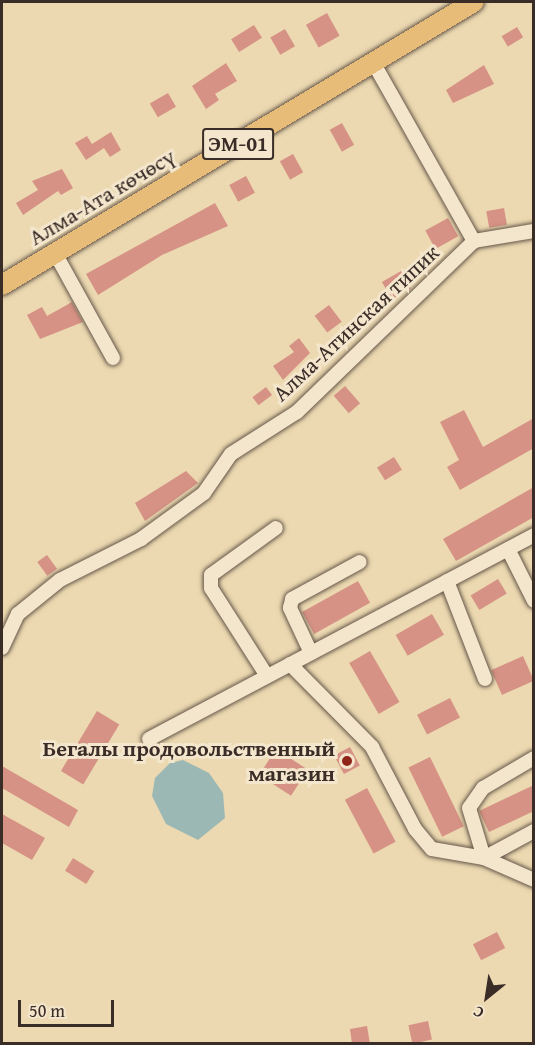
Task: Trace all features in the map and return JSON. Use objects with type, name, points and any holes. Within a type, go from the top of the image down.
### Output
[{"type":"highway","name":"Алма-Ата көчөсү","points":[[2,285],[474,2]]},
{"type":"street","points":[[373,62],[432,158],[474,241],[534,231]]},
{"type":"street","name":"Алма-Атинская типик","points":[[2,648],[18,614],[60,580],[141,539],[204,493],[231,454],[297,412],[474,241]]},
{"type":"street","points":[[55,253],[113,358]]},
{"type":"street","points":[[267,676],[211,588],[211,575],[276,528]]},
{"type":"street","points":[[149,739],[534,535]]},
{"type":"street","points":[[507,549],[534,601]]},
{"type":"street","points":[[311,653],[290,608],[292,599],[360,561]]},
{"type":"street","points":[[447,580],[485,679]]},
{"type":"street","points":[[290,664],[372,747],[415,829],[432,849],[484,858],[534,880]]},
{"type":"street","points":[[484,858],[469,808],[474,796],[534,758]]},
{"type":"street","points":[[484,858],[534,831]]},
{"type":"water","points":[[183,760],[209,773],[223,793],[225,818],[198,840],[166,824],[152,796],[155,778],[170,763]]},
{"type":"building","points":[[327,13],[340,36],[319,47],[306,25]]},
{"type":"building","points":[[254,25],[262,38],[239,52],[231,39]]},
{"type":"building","points":[[517,27],[523,37],[508,47],[502,36]]},
{"type":"building","points":[[285,29],[295,46],[280,55],[270,38]]},
{"type":"building","points":[[226,63],[237,81],[215,94],[219,100],[206,109],[192,86]]},
{"type":"building","points":[[484,65],[494,84],[453,103],[446,90]]},
{"type":"building","points":[[168,93],[176,107],[158,117],[150,104]]},
{"type":"building","points":[[342,123],[354,145],[342,152],[330,130]]},
{"type":"building","points":[[111,132],[121,150],[110,157],[104,148],[86,160],[75,143],[87,136],[92,144]]},
{"type":"building","points":[[293,154],[303,172],[290,180],[280,161]]},
{"type":"building","points":[[62,169],[73,188],[61,195],[58,191],[23,215],[16,203],[38,190],[32,181]]},
{"type":"building","points":[[246,176],[255,193],[238,202],[229,185]]},
{"type":"building","points":[[215,203],[228,226],[162,255],[98,295],[86,274]]},
{"type":"building","points":[[504,208],[507,225],[489,228],[486,211]]},
{"type":"building","points":[[448,218],[458,236],[435,249],[425,231]]},
{"type":"building","points":[[401,271],[411,288],[392,299],[382,282]]},
{"type":"building","points":[[72,302],[83,322],[40,339],[27,315],[42,307],[47,316]]},
{"type":"building","points":[[329,305],[342,322],[327,333],[315,316]]},
{"type":"building","points":[[299,338],[310,353],[283,380],[273,366],[294,352],[289,346]]},
{"type":"building","points":[[345,386],[360,403],[349,413],[334,396]]},
{"type":"building","points":[[266,387],[272,395],[258,405],[252,397]]},
{"type":"building","points":[[464,410],[483,447],[534,418],[534,448],[460,490],[447,467],[459,460],[440,422]]},
{"type":"building","points":[[394,457],[402,470],[385,480],[377,468]]},
{"type":"building","points":[[186,471],[198,483],[145,521],[135,503]]},
{"type":"building","points":[[534,487],[534,517],[456,561],[443,539]]},
{"type":"building","points":[[47,555],[57,569],[47,576],[37,562]]},
{"type":"building","points":[[498,579],[507,594],[479,610],[471,595]]},
{"type":"building","points":[[358,581],[370,603],[314,634],[302,612]]},
{"type":"building","points":[[432,614],[444,635],[408,656],[396,635]]},
{"type":"building","points":[[370,651],[400,702],[379,714],[349,663]]},
{"type":"building","points":[[523,656],[534,681],[502,695],[491,670]]},
{"type":"building","points":[[450,698],[460,718],[427,734],[417,715]]},
{"type":"building","points":[[97,711],[119,724],[83,784],[61,771]]},
{"type":"building","name":"Бегалы продовольственный магазин","points":[[350,747],[360,766],[344,774],[334,755]]},
{"type":"building","points":[[276,749],[308,770],[291,796],[259,775]]},
{"type":"building","points":[[430,757],[464,826],[442,837],[408,768]]},
{"type":"building","points":[[2,766],[78,810],[69,827],[2,788]]},
{"type":"building","points":[[534,785],[534,811],[489,832],[479,811]]},
{"type":"building","points":[[367,788],[396,842],[374,854],[345,800]]},
{"type":"building","points":[[2,814],[45,838],[32,860],[2,843]]},
{"type":"building","points":[[73,858],[94,871],[86,884],[65,871]]},
{"type":"building","points":[[497,932],[505,948],[481,960],[473,944]]},
{"type":"building","points":[[428,1021],[432,1040],[412,1044],[408,1025]]},
{"type":"building","points":[[367,1026],[370,1044],[352,1044],[350,1029]]},
{"type":"place","name":"Бегалы продовольственный магазин","points":[[347,761]]}]
